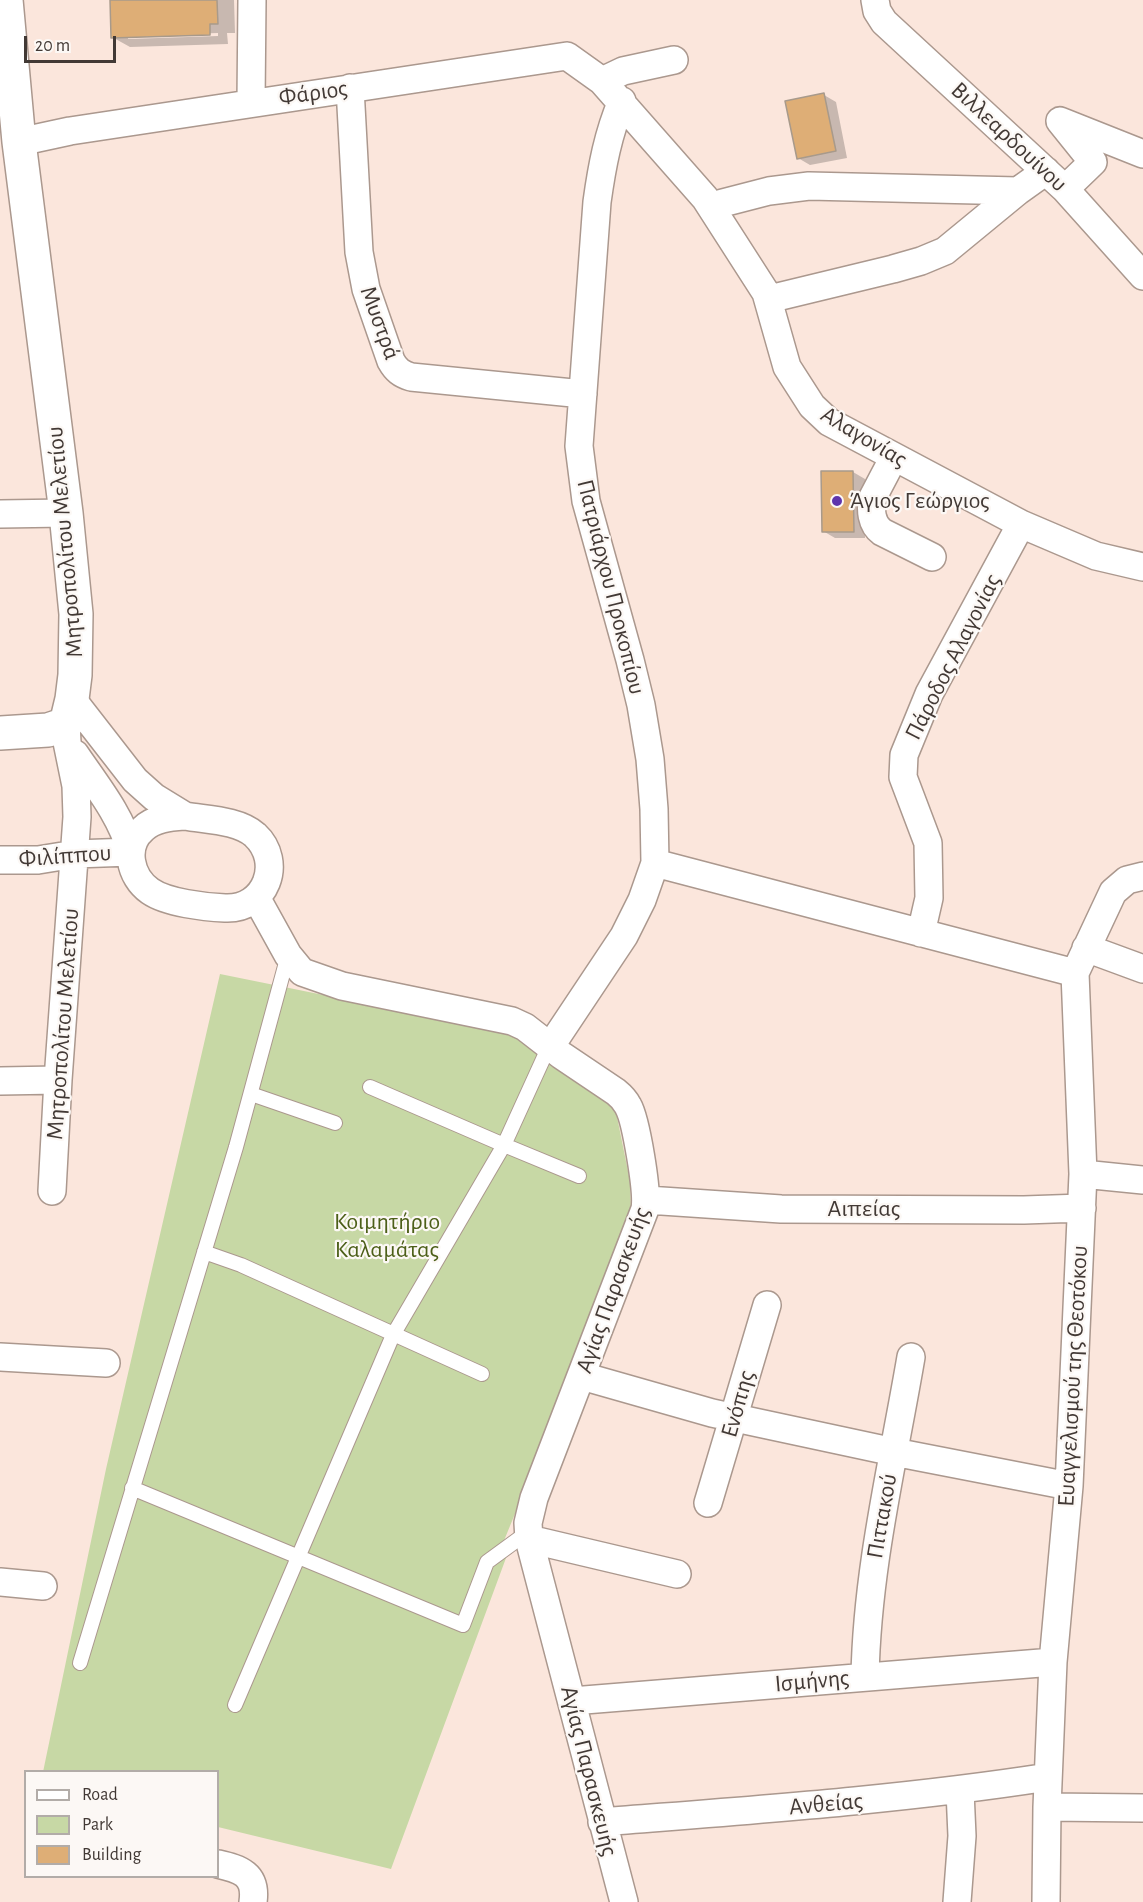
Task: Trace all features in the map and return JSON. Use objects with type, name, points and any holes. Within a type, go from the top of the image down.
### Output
[{"type":"main road","name":"Μητροπολίτου Μελετίου","points":[[6,0],[9,144],[66,513],[76,626],[75,675],[68,722]]},
{"type":"main road","points":[[0,733],[48,730],[68,722]]},
{"type":"street","points":[[252,0],[252,102]]},
{"type":"street","name":"Βιλλεαρδουίνου","points":[[875,0],[877,11],[884,22],[1055,180],[1143,276]]},
{"type":"street","name":"Φάριος","points":[[9,144],[70,131],[350,88],[564,48],[602,81]]},
{"type":"street","points":[[602,81],[623,70],[674,60]]},
{"type":"street","name":"Αλαγονίας","points":[[602,81],[622,101],[711,206],[769,299],[788,367],[812,406],[829,422],[1021,524],[1096,556],[1143,567]]},
{"type":"street","name":"Μυστρά","points":[[350,88],[359,252],[366,289],[391,361],[396,369],[411,377],[583,394]]},
{"type":"street","name":"Πατριάρχου Προκοπίου","points":[[550,1047],[624,936],[642,900],[655,863],[651,769],[640,705],[630,660],[586,501],[579,446],[602,161],[610,129],[622,101]]},
{"type":"street","points":[[711,206],[769,191],[809,186],[1018,191],[1055,180],[1093,162],[1060,121],[1143,154]]},
{"type":"street","points":[[769,299],[893,269],[937,255],[945,251],[1018,191]]},
{"type":"street","points":[[894,457],[873,497],[873,522],[882,532],[932,556]]},
{"type":"street","points":[[0,514],[66,513]]},
{"type":"street","name":"Πάροδος Αλαγονίας","points":[[921,933],[929,898],[928,843],[903,777],[904,755],[929,694],[1021,524]]},
{"type":"street","points":[[68,722],[153,797],[185,816]]},
{"type":"street","points":[[68,722],[127,837],[132,866],[139,880],[149,891],[165,898],[233,909],[247,906],[257,899],[266,886],[269,869],[266,849],[254,834],[239,826],[185,816],[156,820],[143,828],[135,838],[130,852]]},
{"type":"street","name":"Μητροπολίτου Μελετίου","points":[[52,1191],[57,1080],[75,854],[76,786],[68,722]]},
{"type":"street","name":"Φιλίππου","points":[[0,860],[38,860],[75,854],[130,852]]},
{"type":"street","points":[[655,863],[1075,973]]},
{"type":"street","name":"Ευαγγελισμού της Θεοτόκου","points":[[1046,1902],[1053,1662],[1069,1486],[1082,1208],[1083,1174],[1075,973],[1113,892],[1127,880],[1143,876]]},
{"type":"street","name":"Αγίας Παρασκευής","points":[[257,899],[288,955],[302,972],[342,986],[512,1021],[525,1027],[624,1098],[628,1105],[647,1200],[641,1221],[534,1498],[528,1523],[529,1535],[624,1902]]},
{"type":"street","points":[[1086,948],[1143,969]]},
{"type":"street","points":[[0,1081],[57,1080]]},
{"type":"street","points":[[1083,1174],[1143,1180]]},
{"type":"street","name":"Αιπείας","points":[[647,1200],[781,1209],[1024,1210],[1082,1208]]},
{"type":"street","name":"Ενόπης","points":[[708,1503],[767,1305]]},
{"type":"street","name":"Πιττακού","points":[[865,1677],[866,1629],[870,1593],[911,1356]]},
{"type":"street","points":[[0,1357],[106,1363]]},
{"type":"street","points":[[582,1376],[734,1418],[1069,1486]]},
{"type":"street","points":[[529,1535],[677,1574]]},
{"type":"street","points":[[0,1582],[43,1586]]},
{"type":"street","name":"Ισμήνης","points":[[572,1701],[1053,1662]]},
{"type":"street","name":"Ανθείας","points":[[602,1822],[760,1811],[960,1791],[1048,1777]]},
{"type":"street","points":[[957,1902],[962,1836],[960,1791]]},
{"type":"street","points":[[1047,1807],[1143,1808]]},
{"type":"street","points":[[219,1864],[237,1869],[246,1875],[252,1885],[253,1902]]},
{"type":"lane","points":[[80,1663],[251,1094],[288,955]]},
{"type":"lane","points":[[235,1705],[393,1335],[504,1145],[550,1047]]},
{"type":"lane","points":[[370,1087],[579,1176]]},
{"type":"lane","points":[[251,1094],[335,1123]]},
{"type":"lane","points":[[204,1252],[241,1265],[482,1374]]},
{"type":"lane","points":[[132,1488],[463,1625],[487,1562],[529,1535]]},
{"type":"green space","name":"Κοιμητήριο Καλαμάτας","points":[[220,974],[511,1033],[604,1094],[616,1112],[630,1181],[631,1212],[503,1543],[502,1551],[506,1558],[391,1869],[219,1827],[219,1770],[43,1770],[106,1469]]},
{"type":"building","points":[[110,0],[217,0],[218,24],[210,24],[210,35],[111,38]]},
{"type":"building","points":[[824,93],[836,151],[797,159],[785,101]]},
{"type":"building","name":"Άγιος Γεώργιος","points":[[821,471],[853,471],[854,532],[822,532]]},
{"type":"place","name":"Άγιος Γεώργιος","points":[[837,501]]}]
